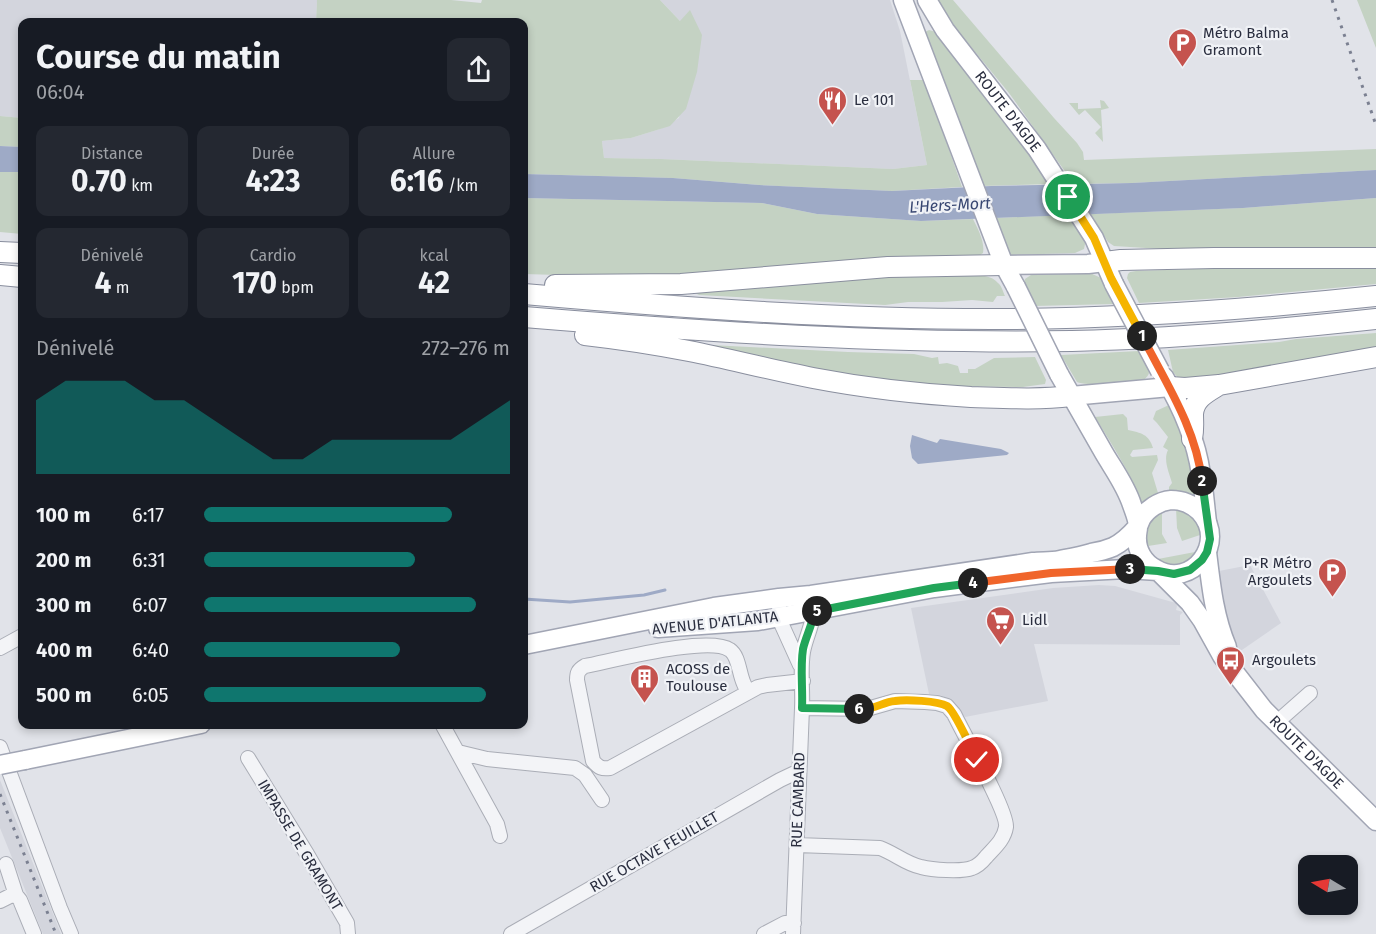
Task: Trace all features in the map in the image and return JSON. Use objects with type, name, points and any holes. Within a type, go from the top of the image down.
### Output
[{"type":"highway","points":[[0,252],[18,254]]},
{"type":"highway","points":[[1105,262],[1214,258],[1376,258]]},
{"type":"highway","points":[[528,284],[681,284],[888,267],[1004,265]]},
{"type":"highway","points":[[0,276],[18,277]]},
{"type":"highway","points":[[528,294],[803,314],[997,319],[1164,314],[1376,296]]},
{"type":"highway","points":[[528,317],[823,338],[1013,342],[1181,336],[1376,320]]},
{"type":"highway","points":[[567,321],[580,334],[668,347],[813,378],[881,389],[1005,398],[1071,396]]},
{"type":"highway","points":[[1165,379],[1185,388],[1219,385],[1376,357]]},
{"type":"highway","points":[[1192,439],[1195,405],[1203,395],[1219,385]]},
{"type":"main road","points":[[903,0],[1004,265],[1059,374],[1128,493],[1138,526],[1137,546],[1141,555],[1158,571],[1174,574],[1197,566],[1207,552],[1210,539],[1208,523],[1203,515],[1189,504],[1172,500],[1163,502],[1148,511],[1138,526]]},
{"type":"main road","name":"ROUTE D'AGDE","points":[[927,0],[945,30],[1037,149],[1094,238],[1114,284],[1177,399],[1192,439],[1201,474],[1208,523]]},
{"type":"main road","points":[[1004,265],[1105,262]]},
{"type":"main road","points":[[1071,396],[1165,379]]},
{"type":"main road","name":"AVENUE D'ATLANTA","points":[[528,655],[657,628],[758,621],[780,617],[813,603],[1012,565],[1057,561],[1113,547],[1138,526]]},
{"type":"main road","name":"ROUTE D'AGDE","points":[[1207,552],[1220,631],[1240,679]]},
{"type":"main road","name":"AVENUE D'ATLANTA","points":[[528,644],[697,610],[778,598],[813,603],[1051,573],[1126,569],[1158,571]]},
{"type":"main road","name":"ROUTE D'AGDE","points":[[1158,571],[1190,603],[1222,656],[1276,723],[1376,821]]},
{"type":"main road","points":[[0,765],[23,755],[130,729]]},
{"type":"main road","points":[[0,756],[23,755],[172,729]]},
{"type":"street","name":"RUE CAMBARD","points":[[778,598],[781,623],[802,674]]},
{"type":"street","name":"RUE CAMBARD","points":[[794,928],[803,650],[813,618],[813,603]]},
{"type":"street","points":[[0,648],[18,638]]},
{"type":"street","points":[[748,692],[734,653],[721,647],[700,645],[674,648],[585,666],[577,674],[593,761],[602,768],[610,768],[748,692],[802,674]]},
{"type":"street","points":[[1276,723],[1310,693]]},
{"type":"street","points":[[796,845],[880,848],[922,868],[970,869],[979,865],[1003,838],[1006,824],[1000,806],[954,714],[947,706],[937,703],[895,701],[867,710],[802,708]]},
{"type":"street","points":[[446,729],[497,824],[500,836]]},
{"type":"street","points":[[0,747],[71,934]]},
{"type":"street","points":[[458,752],[487,759],[575,768],[585,775],[602,800]]},
{"type":"street","name":"IMPASSE DE GRAMONT","points":[[248,758],[347,923],[348,934]]},
{"type":"street","name":"RUE OCTAVE FEUILLET","points":[[511,934],[799,771]]},
{"type":"street","points":[[6,864],[16,895],[34,934]]},
{"type":"street","points":[[0,901],[16,895]]},
{"type":"street","points":[[764,934],[785,923],[794,928]]},
{"type":"shaded area","points":[[0,0],[317,0],[316,18],[18,18],[18,118],[0,116]]},
{"type":"shaded area","points":[[660,0],[890,0],[900,31],[927,165],[893,169],[604,158],[602,141],[631,138],[660,129],[679,118],[691,49],[686,27]]},
{"type":"shaded area","points":[[1250,565],[1281,623],[1239,652],[1229,631],[1222,600],[1219,571]]},
{"type":"shaded area","points":[[1115,586],[1176,603],[1176,610],[1183,612],[1180,615],[1180,645],[1034,644],[1048,701],[965,717],[951,700],[940,695],[929,694],[911,608],[1053,588]]},
{"type":"shaded area","points":[[0,780],[61,934],[43,934],[0,828]]},
{"type":"green space","points":[[317,0],[451,0],[481,3],[482,0],[660,0],[680,21],[690,10],[702,35],[697,72],[686,109],[670,126],[631,138],[602,141],[604,158],[893,169],[927,165],[910,80],[925,80],[962,187],[892,191],[759,185],[673,178],[528,174],[528,18],[316,18]]},
{"type":"green space","points":[[938,0],[953,0],[1077,143],[1083,152],[1084,160],[1376,149],[1376,170],[1074,184],[1009,93],[957,30]]},
{"type":"green space","points":[[1357,0],[1376,0],[1376,48]]},
{"type":"green space","points":[[929,30],[936,32],[1031,153],[1052,184],[982,186],[927,41],[925,32]]},
{"type":"green space","points":[[1100,100],[1104,101],[1109,108],[1101,110],[1103,142],[1095,133],[1101,127],[1085,110],[1079,115],[1069,103],[1078,103],[1078,109],[1101,108]]},
{"type":"green space","points":[[0,116],[18,118],[18,147],[0,146]]},
{"type":"green space","points":[[0,172],[18,172],[18,234],[0,232]]},
{"type":"green space","points":[[528,198],[762,203],[817,214],[921,221],[973,219],[982,240],[983,249],[983,253],[977,257],[693,275],[528,274]]},
{"type":"green space","points":[[1376,198],[1376,253],[1210,252],[1114,246],[1108,242],[1091,214],[1243,208]]},
{"type":"green space","points":[[1071,215],[1086,239],[1084,249],[1075,253],[1011,255],[993,218]]},
{"type":"green space","points":[[1309,265],[1376,266],[1376,284],[1238,297],[1139,303],[1127,278],[1130,272],[1136,271]]},
{"type":"green space","points":[[1088,272],[1101,278],[1114,304],[1035,306],[1024,283],[1025,279],[1031,275]]},
{"type":"green space","points":[[980,275],[990,278],[999,284],[1005,296],[997,296],[993,302],[972,300],[885,305],[695,293],[695,291],[854,277]]},
{"type":"green space","points":[[1376,333],[1376,352],[1304,367],[1179,379],[1173,372],[1168,350],[1279,342]]},
{"type":"green space","points":[[691,344],[914,354],[938,357],[939,364],[947,363],[958,366],[960,373],[968,373],[968,369],[975,369],[994,358],[1035,357],[1046,380],[1045,384],[1023,387],[945,386],[885,381],[842,375]]},
{"type":"green space","points":[[1139,351],[1148,368],[1148,376],[1139,382],[1117,384],[1077,382],[1061,355]]},
{"type":"green space","points":[[1169,405],[1189,453],[1196,495],[1169,491],[1172,483],[1166,462],[1168,450],[1163,447],[1168,437],[1153,419],[1156,411]]},
{"type":"green space","points":[[1123,414],[1127,418],[1128,430],[1147,437],[1153,448],[1133,450],[1130,455],[1132,457],[1157,455],[1158,460],[1152,473],[1158,493],[1142,504],[1127,470],[1095,417]]},
{"type":"green space","points":[[1176,508],[1194,516],[1203,534],[1182,541],[1177,528]]},
{"type":"green space","points":[[1162,510],[1162,534],[1167,543],[1148,546],[1149,526]]},
{"type":"green space","points":[[1195,552],[1188,561],[1179,565],[1158,559]]},
{"type":"water","points":[[0,146],[18,147],[18,172],[0,172]]},
{"type":"water","name":"L'Hers-Mort","points":[[1376,170],[1376,198],[1243,208],[921,221],[817,214],[762,203],[528,198],[528,174],[673,178],[759,185],[892,191],[1132,183]]},
{"type":"water","points":[[912,435],[937,443],[940,439],[1001,449],[1009,453],[918,464],[912,458],[910,446]]},
{"type":"waterway","points":[[528,599],[570,602],[644,595],[665,590]]},
{"type":"railway","points":[[1332,0],[1376,125]]},
{"type":"railway","points":[[0,794],[56,934]]},
{"type":"place","name":"Métro Balma Gramont","points":[[1182,68]]},
{"type":"place","name":"Le 101","points":[[833,126]]},
{"type":"place","name":"P+R Métro Argoulets","points":[[1333,598]]},
{"type":"place","name":"Lidl","points":[[1001,646]]},
{"type":"place","name":"Argoulets","points":[[1231,686]]},
{"type":"place","name":"ACOSS de Toulouse","points":[[645,704]]},
{"type":"route","points":[[977,760],[951,710],[937,703],[895,701],[867,710],[802,708],[803,650],[814,611],[934,588],[1051,573],[1126,569],[1182,573],[1197,566],[1209,546],[1210,531],[1201,474],[1188,426],[1177,399],[1111,278],[1094,238],[1068,197]]}]
